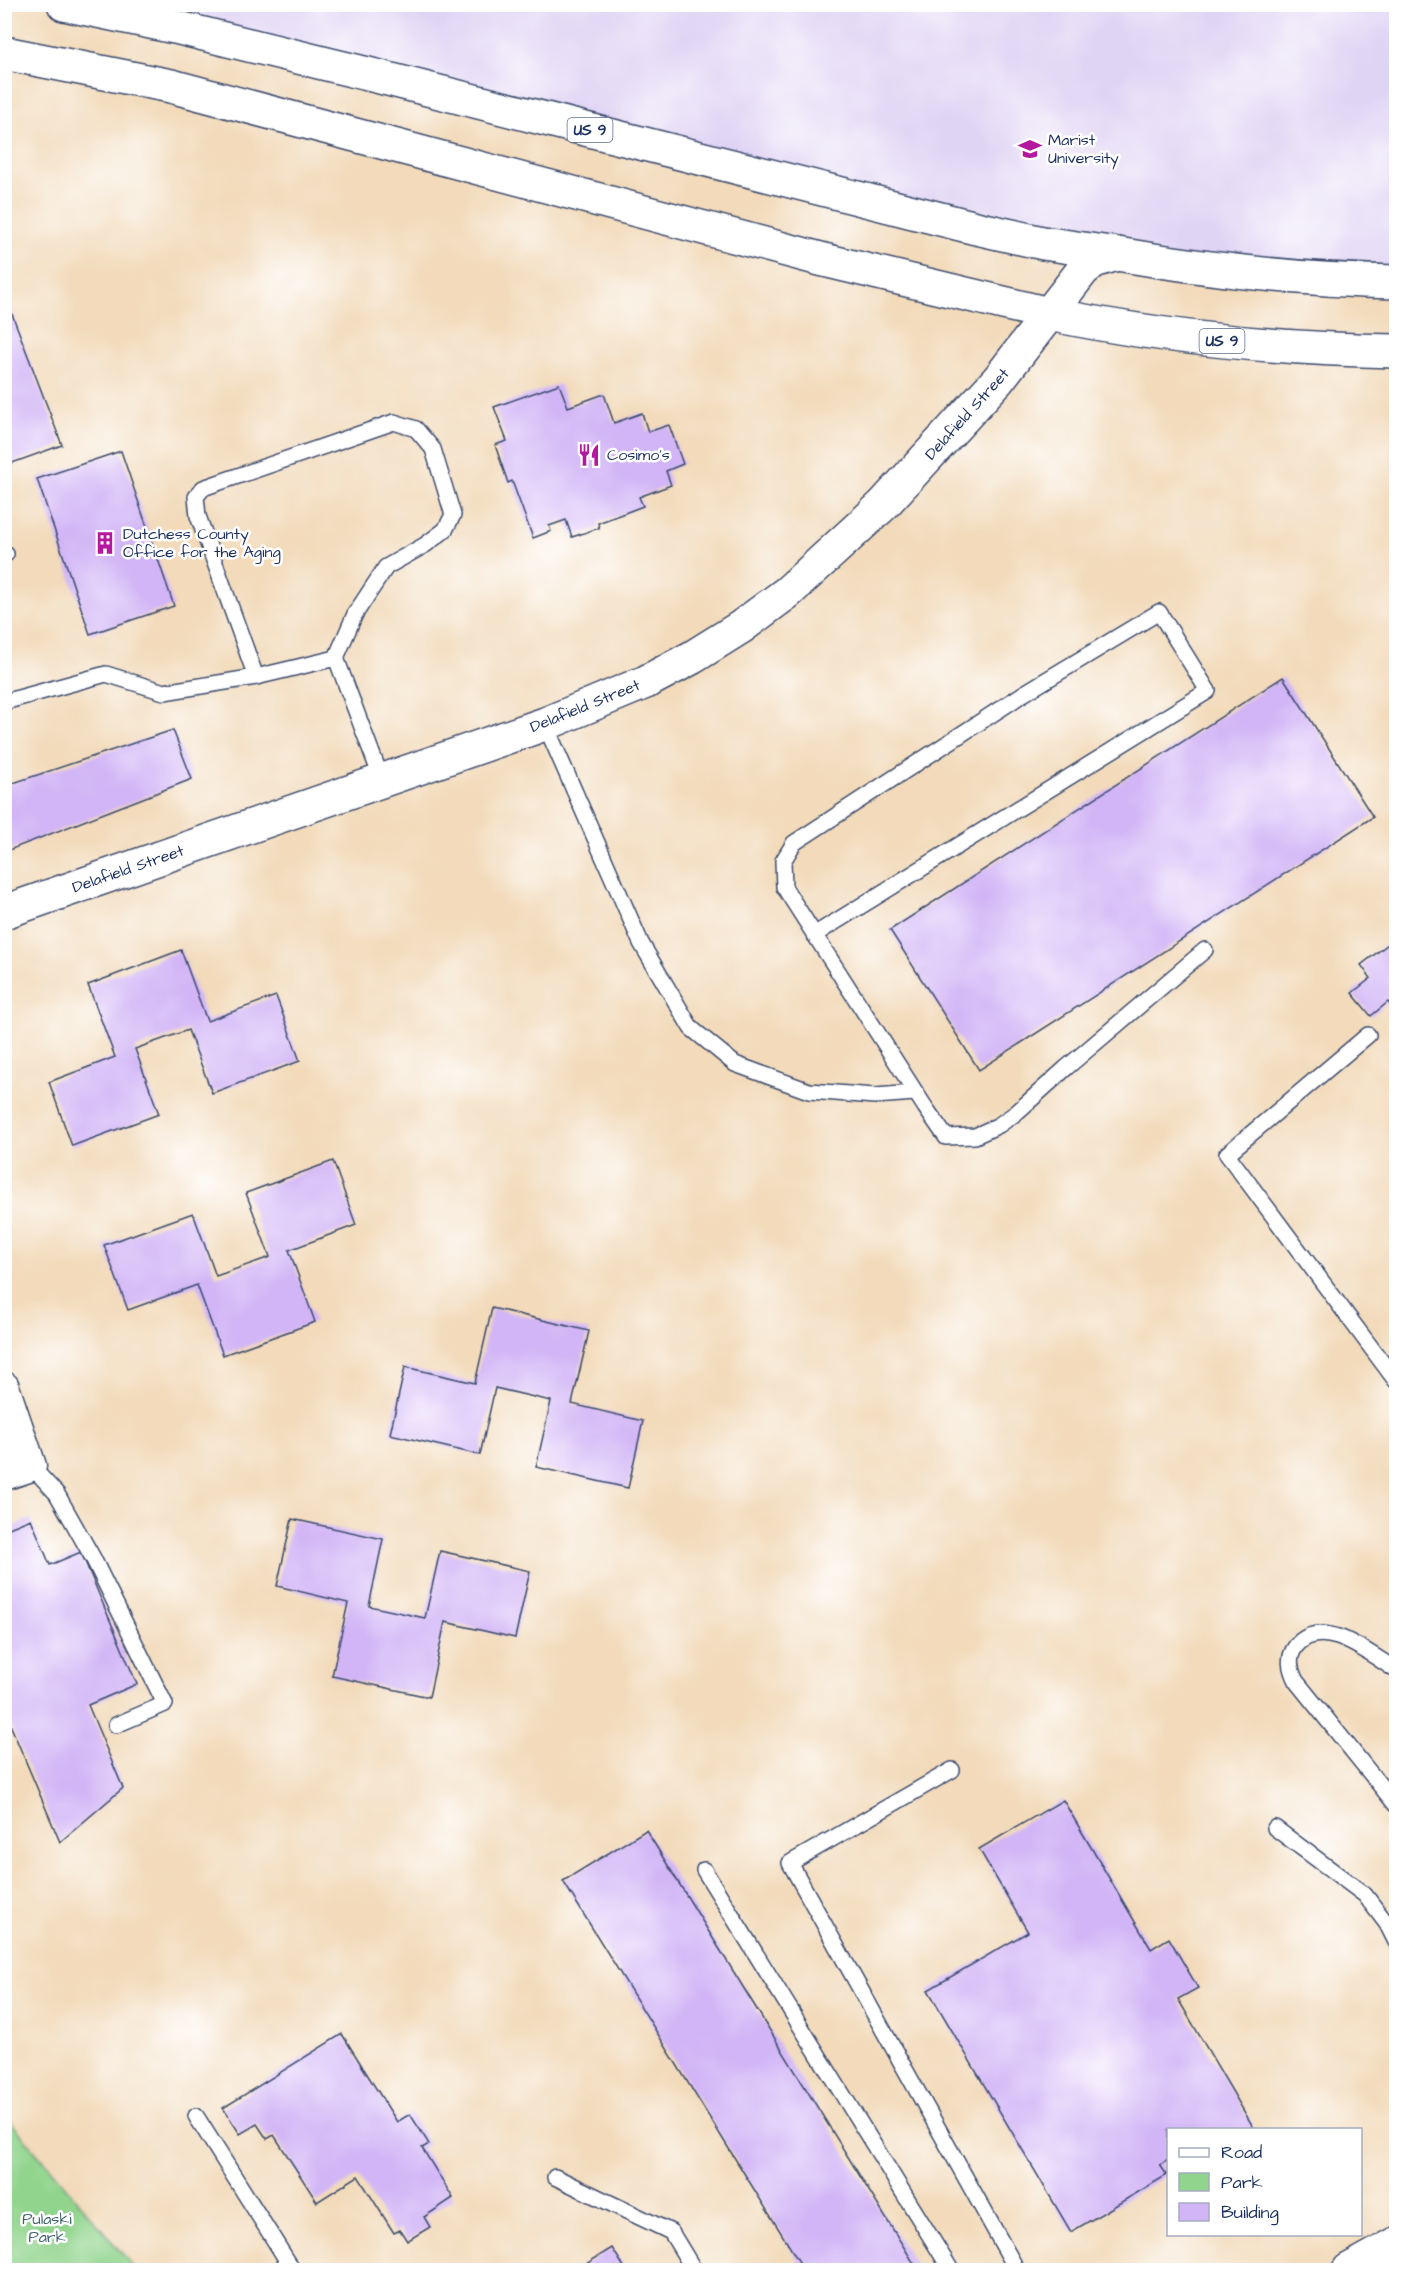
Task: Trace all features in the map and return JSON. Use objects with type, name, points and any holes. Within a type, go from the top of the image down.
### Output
[{"type":"main road","name":"US 9","points":[[64,4],[175,27],[353,70],[1043,243],[1238,272],[1287,277],[1396,282]]},
{"type":"main road","name":"US 9","points":[[4,53],[171,86],[813,257],[1049,314],[1226,341],[1396,351]]},
{"type":"main road","name":"Delafield Street","points":[[4,912],[545,724],[646,682],[693,657],[741,627],[788,592],[858,530],[909,478],[998,380],[1083,270],[1094,261],[1117,254]]},
{"type":"main road","points":[[1349,2271],[1396,2244]]},
{"type":"street","points":[[4,1387],[18,1470]]},
{"type":"lane","points":[[256,677],[198,516],[196,497],[203,488],[394,422],[416,429],[433,449],[453,515],[445,530],[425,545],[386,567],[356,614],[336,658],[382,780]]},
{"type":"lane","points":[[814,935],[1208,691],[1159,612],[1023,693],[794,843],[783,861],[784,888],[814,935],[915,1093],[946,1137],[975,1136],[999,1125],[1016,1113],[1205,950]]},
{"type":"lane","points":[[4,702],[106,674],[164,692],[256,677],[336,658]]},
{"type":"lane","points":[[545,724],[641,943],[691,1028],[735,1064],[809,1091],[875,1096],[915,1093]]},
{"type":"lane","points":[[1368,1035],[1227,1154],[1396,1381]]},
{"type":"lane","points":[[18,1470],[57,1494],[93,1558],[165,1704],[116,1725]]},
{"type":"lane","points":[[1396,1670],[1337,1635],[1309,1636],[1297,1644],[1291,1655],[1290,1669],[1296,1681],[1396,1805]]},
{"type":"lane","points":[[952,1770],[790,1863],[1017,2271]]},
{"type":"lane","points":[[1275,1828],[1365,1895],[1396,1942]]},
{"type":"lane","points":[[704,1870],[951,2271]]},
{"type":"lane","points":[[196,2116],[293,2271]]},
{"type":"lane","points":[[555,2176],[671,2232],[694,2271]]},
{"type":"shaded area","name":"Marist University","points":[[56,5],[1396,5],[1396,285],[1100,255]]},
{"type":"green space","name":"Pulaski Park","points":[[5,2115],[136,2270],[5,2270]]},
{"type":"building","points":[[4,293],[62,445],[4,466]]},
{"type":"building","name":"Cosimo's","points":[[559,384],[568,407],[604,394],[614,423],[642,413],[648,432],[669,425],[683,464],[666,471],[671,485],[639,497],[643,506],[598,523],[599,528],[572,537],[566,520],[549,526],[551,531],[533,538],[512,481],[508,483],[495,445],[507,441],[494,407]]},
{"type":"building","name":"Dutchess County Office for the Aging","points":[[121,451],[174,606],[90,634],[37,479]]},
{"type":"building","points":[[1283,677],[1373,817],[979,1070],[890,930]]},
{"type":"building","points":[[173,730],[192,779],[4,852],[4,786]]},
{"type":"building","points":[[1396,938],[1396,1012],[1388,1002],[1371,1016],[1352,993],[1371,978],[1361,965]]},
{"type":"building","points":[[181,950],[207,1021],[276,996],[300,1061],[212,1093],[188,1030],[135,1049],[159,1114],[72,1146],[49,1082],[115,1057],[88,985]]},
{"type":"building","points":[[333,1161],[356,1225],[289,1250],[315,1322],[223,1355],[197,1285],[128,1310],[104,1245],[193,1213],[216,1276],[270,1257],[246,1193]]},
{"type":"building","points":[[492,1308],[589,1331],[572,1404],[643,1421],[628,1488],[536,1467],[551,1401],[495,1388],[480,1455],[390,1434],[405,1367],[475,1383]]},
{"type":"building","points":[[31,1519],[50,1565],[81,1552],[137,1684],[88,1705],[123,1788],[60,1842],[4,1710],[4,1530]]},
{"type":"building","points":[[292,1519],[383,1539],[369,1606],[425,1618],[440,1551],[530,1571],[515,1638],[445,1622],[429,1697],[332,1676],[348,1603],[277,1586]]},
{"type":"building","points":[[1063,1800],[1151,1949],[1169,1938],[1198,1988],[1178,1999],[1254,2128],[1167,2128],[1167,2161],[1160,2165],[1167,2175],[1071,2232],[928,1990],[1028,1932],[979,1849]]},
{"type":"building","points":[[646,1830],[918,2270],[804,2270],[563,1881]]},
{"type":"building","points":[[342,2034],[397,2122],[410,2114],[429,2144],[422,2148],[453,2198],[424,2217],[430,2227],[407,2241],[400,2230],[394,2233],[358,2176],[317,2202],[274,2135],[267,2139],[257,2124],[240,2134],[223,2108]]},
{"type":"building","points":[[612,2248],[626,2270],[576,2270]]},
{"type":"place","name":"Marist University","points":[[1030,149]]},
{"type":"place","name":"Cosimo's","points":[[589,455]]},
{"type":"place","name":"Dutchess County Office for the Aging","points":[[105,543]]}]
